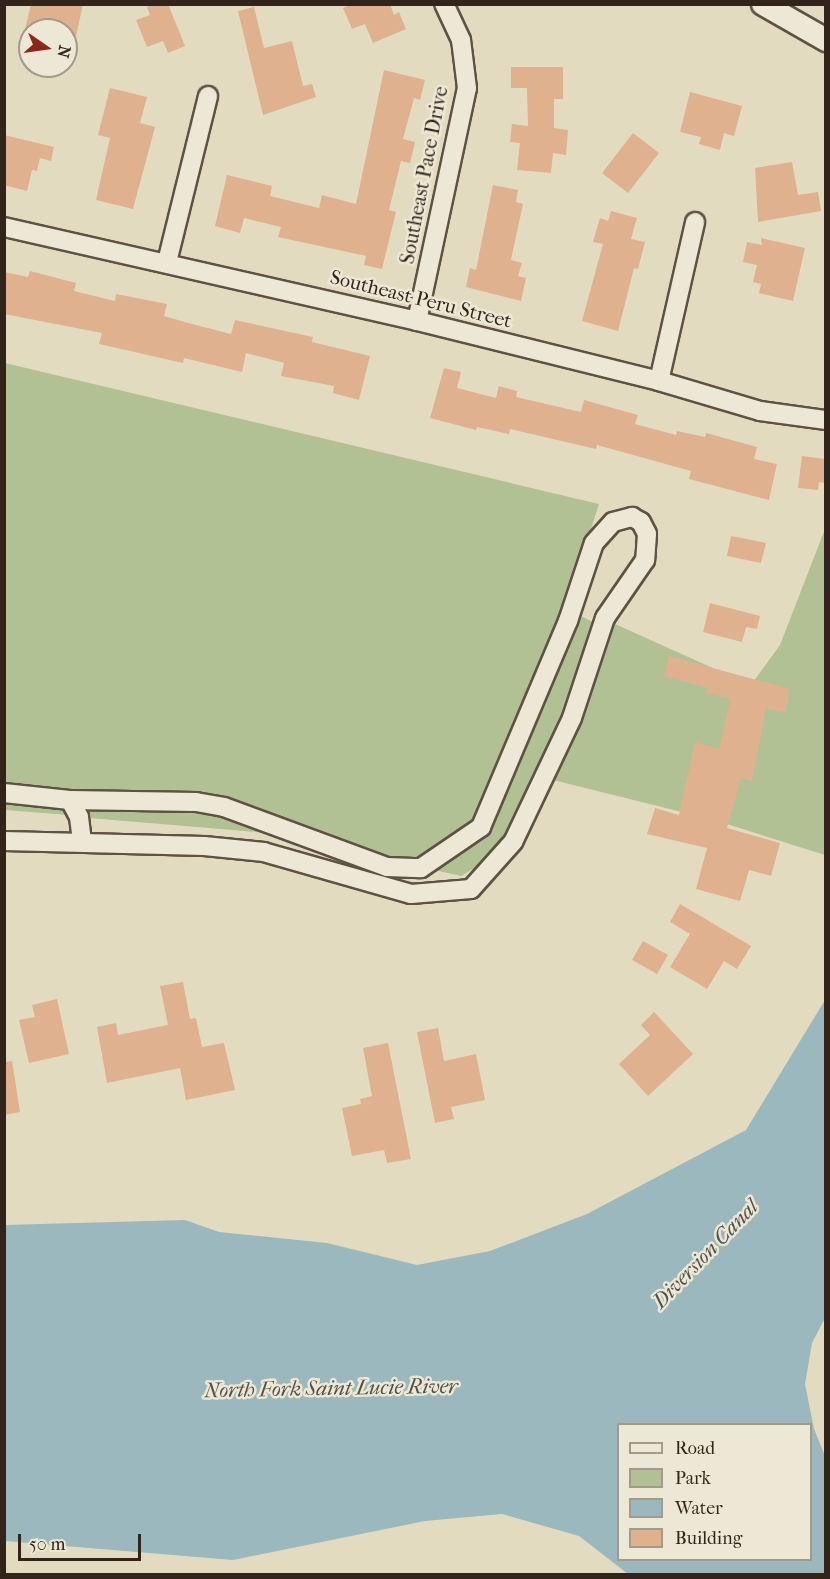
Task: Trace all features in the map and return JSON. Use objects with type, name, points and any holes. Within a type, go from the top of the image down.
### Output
[{"type":"street","name":"Southeast Pace Drive","points":[[417,321],[467,88],[461,40],[444,4]]},
{"type":"street","points":[[763,4],[825,40]]},
{"type":"street","points":[[167,262],[207,96]]},
{"type":"street","points":[[660,381],[695,222]]},
{"type":"street","name":"Southeast Peru Street","points":[[4,227],[167,262],[417,321],[660,381],[760,411],[825,420]]},
{"type":"street","points":[[4,793],[70,800],[196,802],[224,807],[387,867],[421,868],[481,827],[574,604],[594,543],[613,522],[632,517],[641,522],[647,534],[645,560],[605,618],[572,718],[513,842],[471,889],[422,894],[392,890],[264,852],[82,840],[52,843],[4,841]]},
{"type":"street","points":[[574,604],[605,618]]},
{"type":"street","points":[[70,800],[79,817],[82,840]]},
{"type":"street","points":[[421,868],[422,894]]},
{"type":"green space","points":[[5,363],[599,504],[571,591],[562,607],[593,622],[563,715],[504,838],[488,860],[461,876],[267,833],[89,818],[74,789],[57,796],[68,815],[5,810]]},
{"type":"green space","points":[[825,529],[825,855],[714,820],[553,780],[581,721],[613,623],[737,679],[738,703],[780,645]]},
{"type":"water","points":[[825,1000],[825,1318],[812,1343],[805,1384],[814,1429],[825,1456],[825,1574],[628,1574],[579,1536],[502,1514],[425,1521],[233,1560],[5,1541],[5,1225],[185,1220],[219,1232],[327,1243],[417,1265],[490,1251],[587,1214],[746,1130]]},
{"type":"building","points":[[31,4],[83,4],[78,27],[78,18],[28,18]]},
{"type":"building","points":[[154,4],[168,4],[185,46],[168,53],[163,41],[147,47],[136,20],[150,15],[147,7]]},
{"type":"building","points":[[352,4],[390,4],[394,15],[399,12],[406,29],[373,43],[365,24],[352,29],[343,8]]},
{"type":"building","points":[[254,7],[264,48],[292,41],[303,86],[312,84],[316,97],[263,115],[238,11]]},
{"type":"building","points":[[511,67],[563,67],[563,99],[554,99],[554,128],[568,130],[566,155],[553,153],[551,173],[517,170],[520,143],[510,142],[512,124],[528,126],[527,88],[511,88]]},
{"type":"building","points":[[384,70],[425,80],[420,100],[414,98],[403,139],[415,142],[410,163],[401,161],[389,210],[396,212],[382,269],[364,265],[366,256],[278,237],[281,227],[244,218],[240,233],[215,226],[227,175],[272,186],[270,196],[319,208],[322,195],[356,204]]},
{"type":"building","points":[[110,88],[147,97],[140,123],[155,127],[133,209],[96,200],[110,138],[98,135]]},
{"type":"building","points":[[690,92],[742,106],[734,136],[724,133],[720,150],[699,144],[701,137],[680,132]]},
{"type":"building","points":[[633,133],[659,153],[628,193],[602,173]]},
{"type":"building","points":[[4,135],[54,147],[51,161],[40,158],[37,171],[32,170],[27,191],[4,185]]},
{"type":"building","points":[[792,162],[798,195],[818,192],[821,211],[758,222],[755,168]]},
{"type":"building","points":[[493,185],[518,190],[516,202],[523,204],[511,260],[522,263],[518,276],[526,278],[521,301],[466,287],[470,268],[476,270]]},
{"type":"building","points":[[611,211],[637,218],[631,239],[645,242],[638,269],[634,268],[618,331],[582,321],[603,244],[593,242],[600,218],[608,221]]},
{"type":"building","points":[[761,238],[805,248],[793,301],[759,293],[761,284],[753,282],[757,265],[743,262],[747,242],[762,245]]},
{"type":"building","points":[[30,271],[76,283],[74,291],[115,301],[116,294],[167,304],[164,316],[231,334],[235,320],[313,337],[312,342],[370,356],[359,400],[333,393],[334,386],[281,376],[284,363],[246,353],[242,372],[184,358],[183,363],[99,344],[102,333],[4,314],[4,272],[28,277]]},
{"type":"building","points":[[444,368],[461,372],[457,388],[496,398],[499,386],[517,391],[516,397],[581,412],[584,400],[638,415],[635,424],[676,435],[677,431],[705,437],[706,433],[757,447],[754,459],[777,464],[769,500],[689,479],[691,471],[597,445],[596,449],[510,429],[509,434],[477,427],[476,430],[430,418]]},
{"type":"building","points":[[802,456],[825,459],[825,483],[819,482],[818,490],[798,488]]},
{"type":"building","points":[[731,536],[766,543],[761,563],[727,556]]},
{"type":"building","points":[[710,603],[760,616],[757,629],[746,627],[742,642],[703,632]]},
{"type":"building","points":[[669,656],[790,689],[785,712],[766,708],[752,781],[741,778],[727,828],[780,843],[771,876],[749,870],[740,901],[696,889],[707,848],[647,834],[655,808],[679,815],[695,742],[719,749],[731,699],[706,693],[708,688],[664,676]]},
{"type":"building","points":[[680,904],[751,946],[737,969],[724,961],[707,989],[670,967],[690,934],[670,922]]},
{"type":"building","points":[[643,941],[668,955],[657,974],[632,960]]},
{"type":"building","points":[[183,982],[190,1019],[196,1018],[202,1047],[224,1043],[235,1090],[186,1100],[180,1068],[107,1083],[97,1027],[116,1023],[118,1035],[168,1025],[160,986]]},
{"type":"building","points":[[57,999],[69,1054],[29,1063],[19,1020],[35,1017],[32,1005]]},
{"type":"building","points":[[654,1012],[693,1054],[648,1096],[619,1064],[650,1035],[641,1025]]},
{"type":"building","points":[[438,1028],[444,1061],[476,1054],[485,1100],[451,1107],[454,1119],[435,1123],[417,1032]]},
{"type":"building","points":[[388,1043],[411,1159],[387,1163],[384,1150],[352,1156],[342,1108],[361,1104],[360,1099],[372,1096],[363,1048]]},
{"type":"building","points":[[12,1061],[20,1112],[4,1115],[4,1062]]},
{"type":"water label","name":"Diversion Canal","points":[[705,1254]]},
{"type":"water label","name":"North Fork Saint Lucie River","points":[[331,1388]]}]
